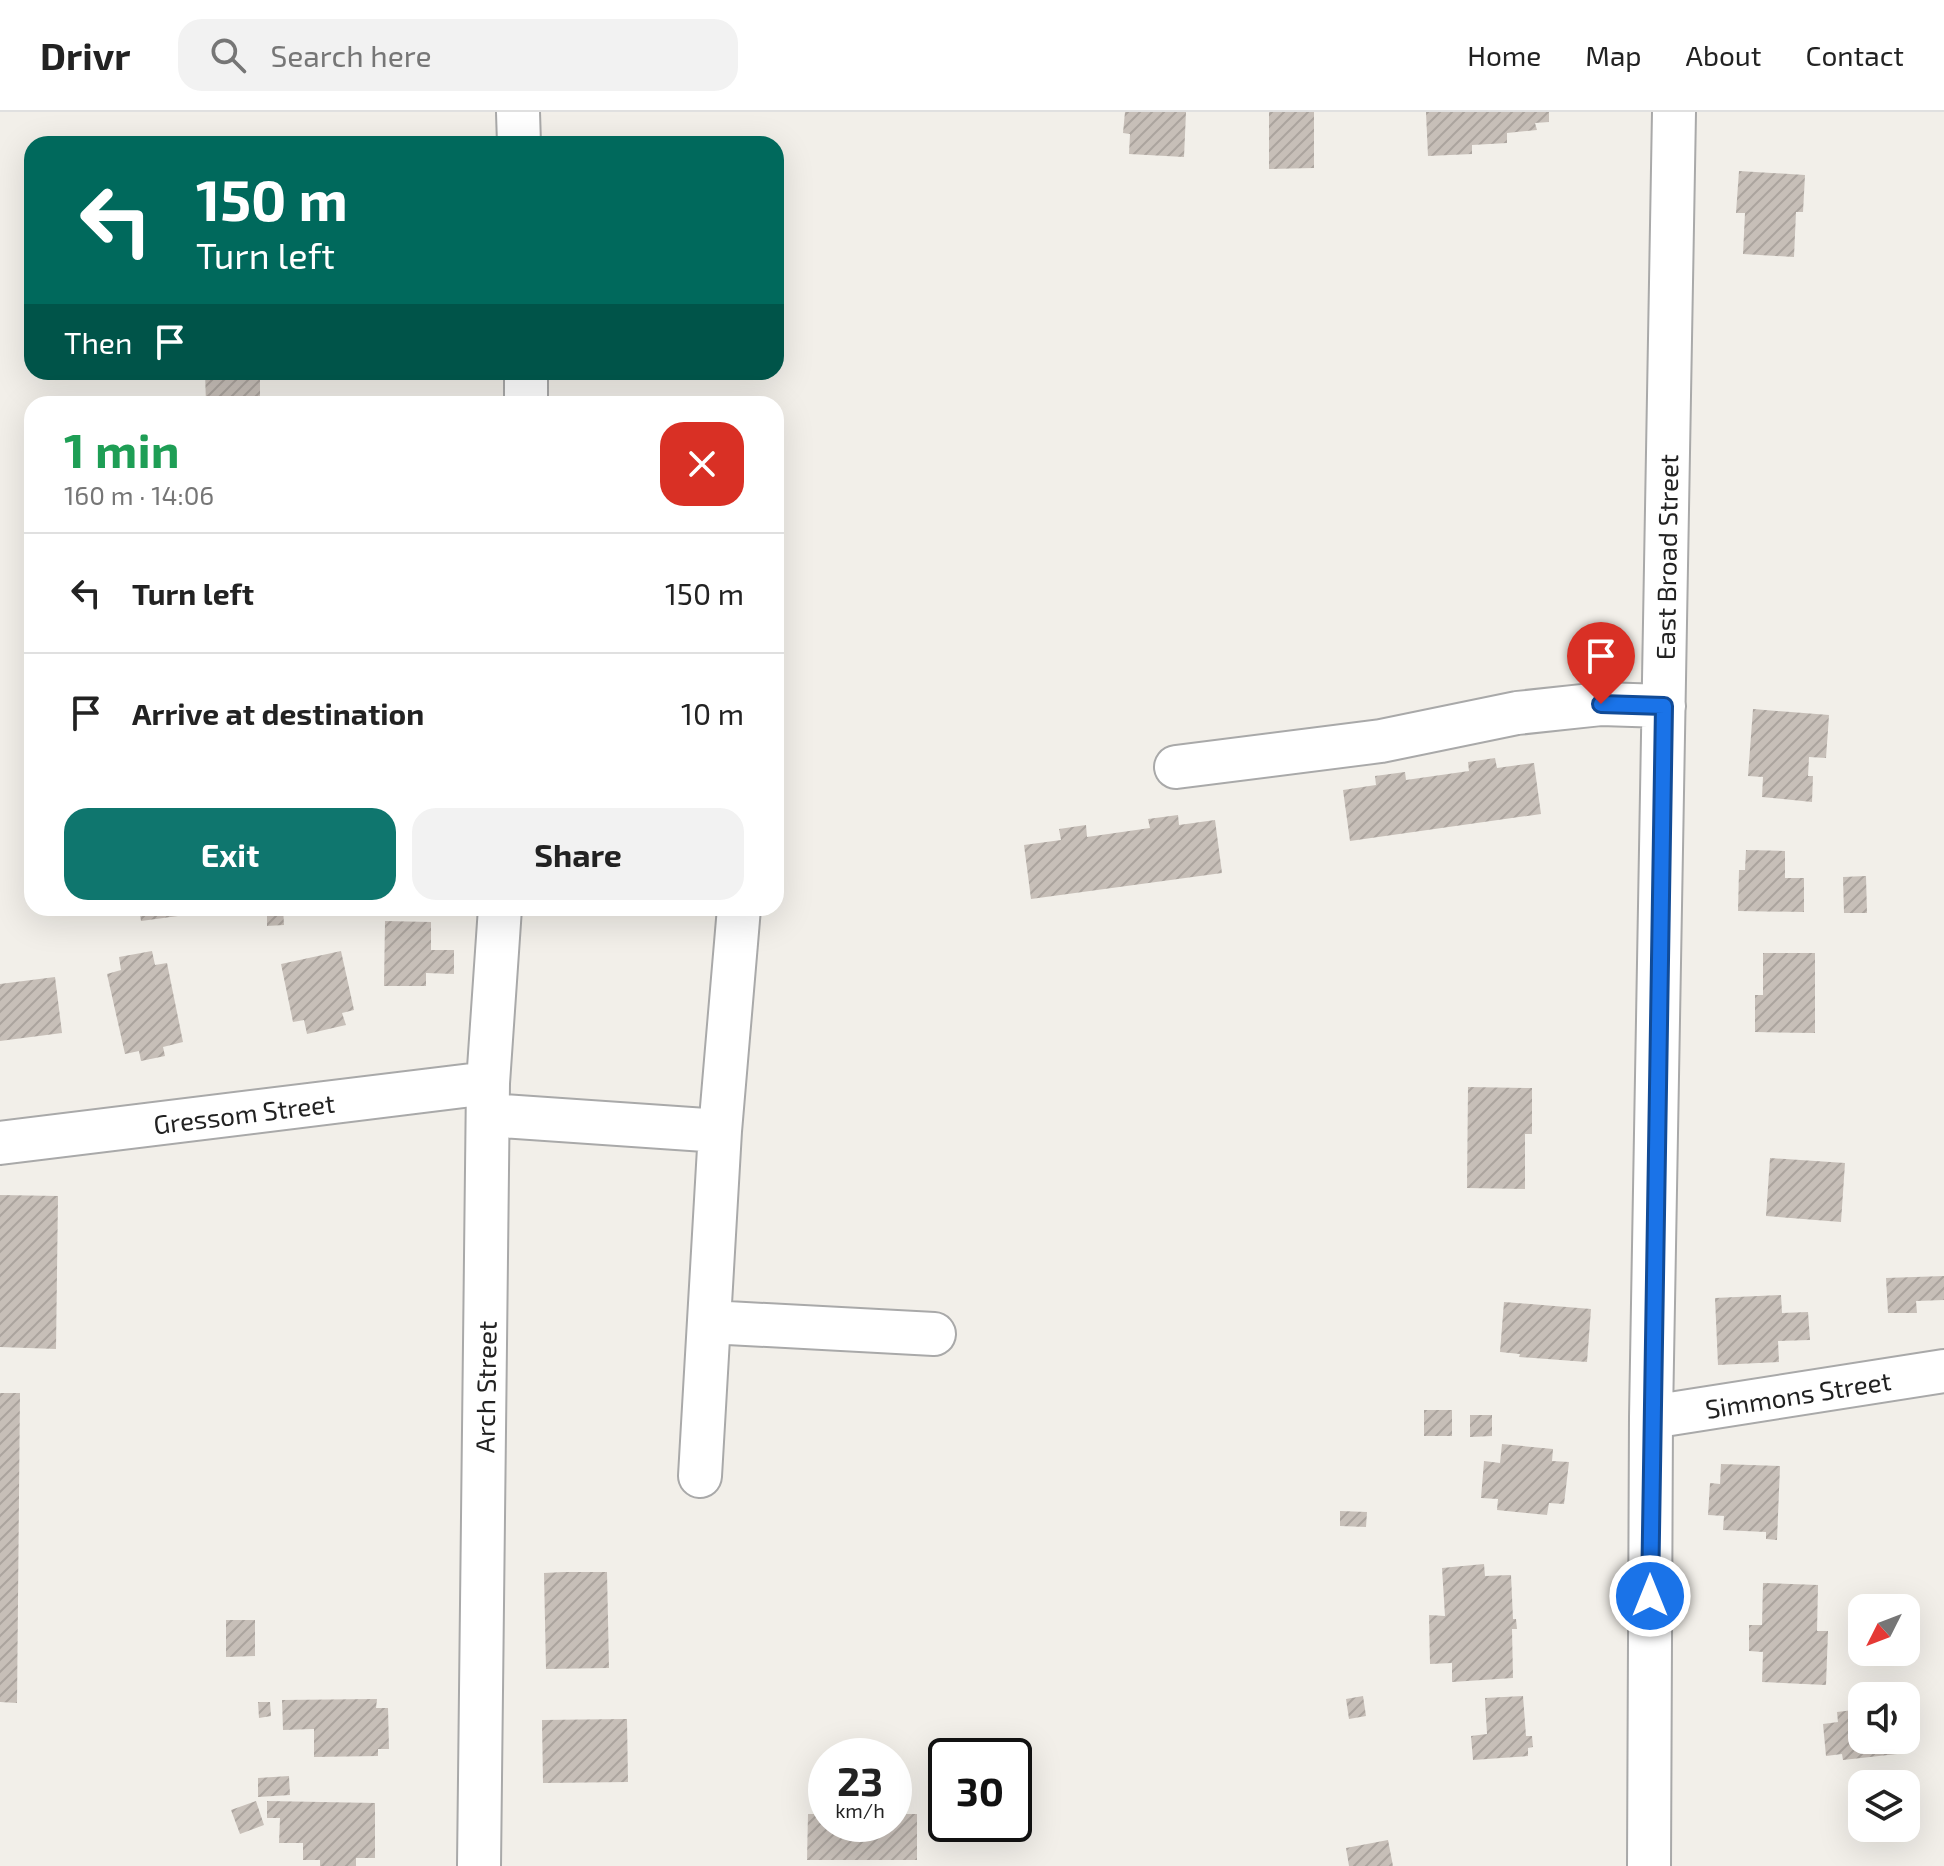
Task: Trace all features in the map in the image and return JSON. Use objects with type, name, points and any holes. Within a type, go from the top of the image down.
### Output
[{"type":"street","points":[[518,112],[519,136]]},
{"type":"street","name":"East Broad Street","points":[[1649,1866],[1651,1417],[1674,112]]},
{"type":"street","points":[[1176,767],[1381,741],[1517,713],[1601,704],[1664,706]]},
{"type":"street","name":"Arch Street","points":[[479,1866],[488,1099],[499,916]]},
{"type":"street","points":[[700,1476],[720,1131],[738,916]]},
{"type":"street","name":"Gressom Street","points":[[0,1143],[488,1099],[720,1131]]},
{"type":"street","points":[[709,1322],[934,1334]]},
{"type":"street","name":"Simmons Street","points":[[1651,1417],[1944,1371]]},
{"type":"building","points":[[1125,112],[1186,112],[1184,157],[1129,154],[1130,134],[1123,133]]},
{"type":"building","points":[[1269,112],[1314,112],[1314,168],[1269,169]]},
{"type":"building","points":[[1426,112],[1549,112],[1549,122],[1535,123],[1537,130],[1507,133],[1507,143],[1472,145],[1472,154],[1428,156]]},
{"type":"building","points":[[1739,171],[1805,175],[1803,212],[1796,212],[1794,257],[1743,254],[1745,213],[1736,213]]},
{"type":"building","points":[[205,380],[260,380],[260,396],[206,396]]},
{"type":"building","points":[[1753,709],[1829,715],[1826,758],[1809,757],[1808,776],[1813,776],[1812,802],[1762,797],[1763,777],[1748,776]]},
{"type":"building","points":[[1495,758],[1497,768],[1534,763],[1541,814],[1350,841],[1343,790],[1376,785],[1375,776],[1405,772],[1406,780],[1469,771],[1468,762]]},
{"type":"building","points":[[1178,815],[1179,825],[1215,820],[1222,873],[1031,899],[1024,845],[1061,840],[1059,829],[1086,825],[1087,837],[1150,828],[1148,819]]},
{"type":"building","points":[[1746,850],[1785,851],[1785,878],[1804,878],[1804,912],[1738,911],[1739,870],[1745,870]]},
{"type":"building","points":[[1866,876],[1867,913],[1844,913],[1843,877]]},
{"type":"building","points":[[140,916],[178,916],[141,921]]},
{"type":"building","points":[[267,916],[283,916],[284,925],[267,926]]},
{"type":"building","points":[[385,921],[431,922],[431,950],[454,950],[454,974],[426,973],[426,986],[384,986]]},
{"type":"building","points":[[152,951],[155,965],[167,963],[183,1042],[163,1047],[165,1056],[141,1061],[139,1051],[125,1054],[107,974],[121,970],[119,957]]},
{"type":"building","points":[[341,951],[354,1010],[342,1013],[346,1025],[307,1034],[304,1020],[293,1022],[281,964]]},
{"type":"building","points":[[1763,953],[1815,953],[1815,1033],[1755,1032],[1755,995],[1763,995]]},
{"type":"building","points":[[55,977],[62,1033],[0,1041],[0,984]]},
{"type":"building","points":[[1468,1087],[1532,1088],[1532,1134],[1525,1134],[1525,1189],[1467,1188]]},
{"type":"building","points":[[1770,1158],[1845,1163],[1841,1222],[1766,1216]]},
{"type":"building","points":[[0,1195],[58,1196],[56,1349],[0,1347]]},
{"type":"building","points":[[1944,1276],[1944,1300],[1916,1301],[1917,1313],[1888,1313],[1886,1278]]},
{"type":"building","points":[[1781,1295],[1782,1313],[1808,1312],[1810,1340],[1778,1341],[1779,1362],[1718,1365],[1715,1298]]},
{"type":"building","points":[[1504,1302],[1591,1309],[1587,1362],[1519,1357],[1520,1354],[1500,1352]]},
{"type":"building","points":[[0,1393],[20,1393],[17,1703],[0,1702]]},
{"type":"building","points":[[1424,1410],[1452,1410],[1452,1436],[1424,1436]]},
{"type":"building","points":[[1470,1415],[1492,1415],[1492,1436],[1470,1437]]},
{"type":"building","points":[[1502,1444],[1553,1449],[1552,1461],[1569,1462],[1564,1504],[1549,1503],[1547,1515],[1497,1510],[1498,1499],[1481,1498],[1484,1461],[1500,1463]]},
{"type":"building","points":[[1721,1464],[1780,1466],[1777,1540],[1766,1539],[1766,1532],[1723,1530],[1724,1516],[1708,1515],[1710,1483],[1720,1484]]},
{"type":"building","points":[[1340,1511],[1367,1512],[1366,1527],[1340,1526]]},
{"type":"building","points":[[1484,1564],[1485,1576],[1511,1575],[1513,1619],[1516,1619],[1517,1629],[1512,1629],[1513,1678],[1452,1682],[1452,1663],[1430,1664],[1429,1615],[1445,1616],[1442,1568]]},
{"type":"building","points":[[607,1572],[609,1668],[546,1669],[544,1573]]},
{"type":"building","points":[[1763,1583],[1818,1585],[1817,1631],[1828,1631],[1826,1685],[1762,1682],[1763,1652],[1749,1651],[1749,1625],[1762,1625]]},
{"type":"building","points":[[226,1620],[255,1620],[255,1656],[226,1657]]},
{"type":"building","points":[[1363,1696],[1366,1716],[1349,1719],[1346,1699]]},
{"type":"building","points":[[1523,1696],[1526,1736],[1532,1736],[1533,1747],[1528,1748],[1528,1756],[1473,1760],[1471,1736],[1487,1734],[1485,1698]]},
{"type":"building","points":[[377,1699],[376,1708],[388,1708],[389,1749],[378,1749],[378,1756],[314,1757],[314,1729],[283,1730],[282,1700]]},
{"type":"building","points":[[258,1702],[270,1702],[271,1716],[259,1718]]},
{"type":"building","points":[[1848,1711],[1848,1754],[1897,1754],[1843,1760],[1842,1754],[1826,1756],[1823,1724],[1838,1722],[1837,1712]]},
{"type":"building","points":[[627,1719],[628,1782],[543,1783],[542,1720]]},
{"type":"building","points":[[289,1776],[290,1795],[258,1797],[258,1778]]},
{"type":"building","points":[[256,1801],[264,1825],[240,1834],[231,1810]]},
{"type":"building","points":[[267,1801],[375,1803],[375,1858],[356,1858],[356,1866],[320,1866],[320,1860],[303,1860],[303,1843],[279,1843],[280,1818],[267,1818]]},
{"type":"building","points":[[808,1814],[808,1842],[912,1842],[912,1814],[917,1814],[917,1860],[807,1860]]},
{"type":"building","points":[[1388,1840],[1393,1866],[1349,1866],[1346,1848]]},
{"type":"route","points":[[1601,704],[1664,706],[1650,1596]]}]
